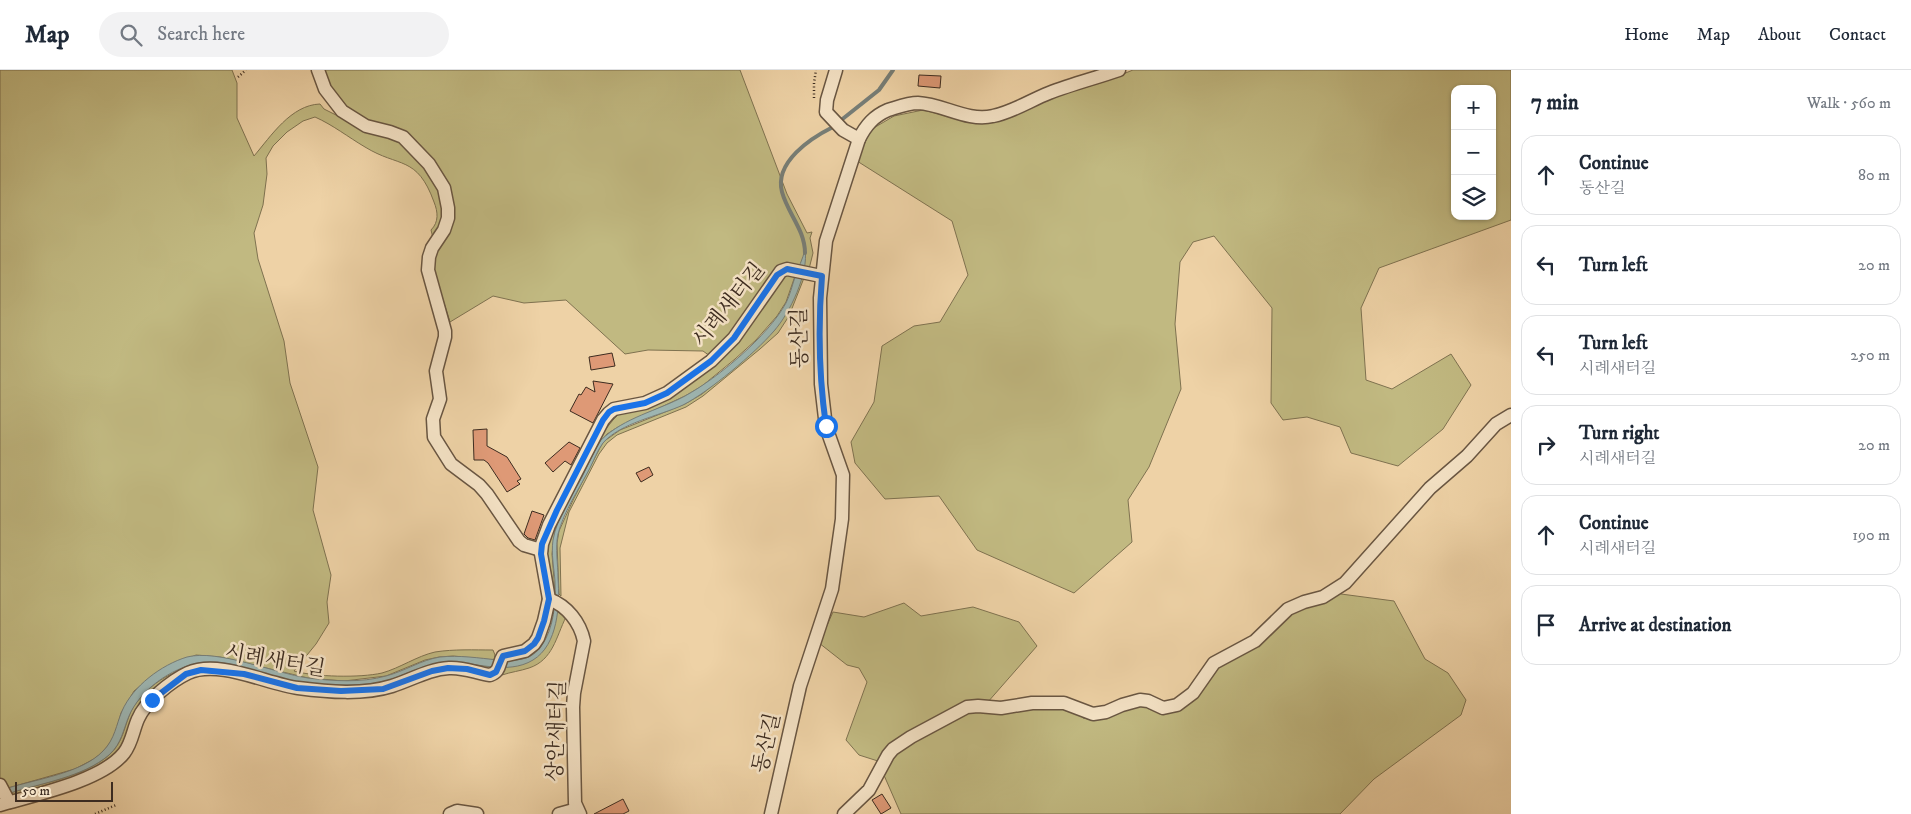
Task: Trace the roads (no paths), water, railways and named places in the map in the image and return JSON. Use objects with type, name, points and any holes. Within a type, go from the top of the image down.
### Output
[{"type":"street","points":[[318,70],[325,89],[342,111],[366,126],[403,137],[429,164],[444,188],[448,208],[446,225],[432,248],[428,264],[430,279],[445,331],[436,371],[440,399],[433,419],[434,437],[451,464],[479,485],[487,494],[519,541],[524,545],[541,550]]},
{"type":"street","points":[[836,70],[827,100],[826,112],[843,130],[859,138]]},
{"type":"street","name":"동산길","points":[[771,814],[800,686],[832,589],[842,519],[843,475],[826,426],[821,384],[820,298],[828,233],[859,138],[864,128],[875,118],[906,104],[927,104],[964,114],[990,117],[1003,114],[1049,93],[1119,70]]},
{"type":"street","name":"시례새터길","points":[[4,795],[75,782],[110,766],[124,753],[129,745],[138,719],[146,707],[167,687],[193,671],[212,670],[244,674],[297,688],[358,691],[392,686],[439,670],[458,668],[490,675],[496,672],[504,655],[525,651],[534,644],[554,601],[541,550],[545,535],[599,427],[609,412],[657,398],[711,361],[734,338],[777,275],[783,270],[822,276]]},
{"type":"street","points":[[844,814],[870,790],[893,749],[911,737],[967,707],[1001,708],[1038,702],[1064,702],[1092,714],[1106,712],[1140,700],[1148,701],[1163,708],[1172,707],[1181,702],[1193,693],[1214,663],[1255,641],[1288,609],[1322,597],[1345,583],[1436,482],[1467,456],[1496,424],[1511,415]]},
{"type":"street","name":"상안새터길","points":[[554,601],[572,616],[584,642],[573,707],[575,803],[579,811],[559,814]]},
{"type":"street","points":[[450,814],[457,811],[476,814]]},
{"type":"water","points":[[805,249],[804,269],[792,303],[774,331],[755,350],[694,399],[619,430],[603,443],[597,452],[568,509],[558,534],[559,589],[556,624],[548,645],[533,660],[523,665],[512,667],[490,667],[445,662],[424,667],[387,681],[353,685],[294,681],[243,667],[210,662],[199,663],[167,675],[141,697],[129,716],[117,746],[99,763],[75,774],[10,793],[8,788],[71,770],[94,759],[110,742],[122,711],[133,693],[167,665],[187,657],[200,655],[214,656],[308,678],[347,681],[367,680],[386,676],[440,657],[511,660],[523,659],[533,654],[542,645],[552,623],[555,581],[552,550],[555,532],[565,507],[601,440],[610,432],[631,420],[685,396],[698,388],[727,367],[755,342],[778,316],[786,303]]},
{"type":"waterway","points":[[840,121],[879,90],[893,70]]},
{"type":"waterway","points":[[805,253],[799,229],[782,192],[781,181],[789,161],[796,152],[805,144],[833,127]]}]
